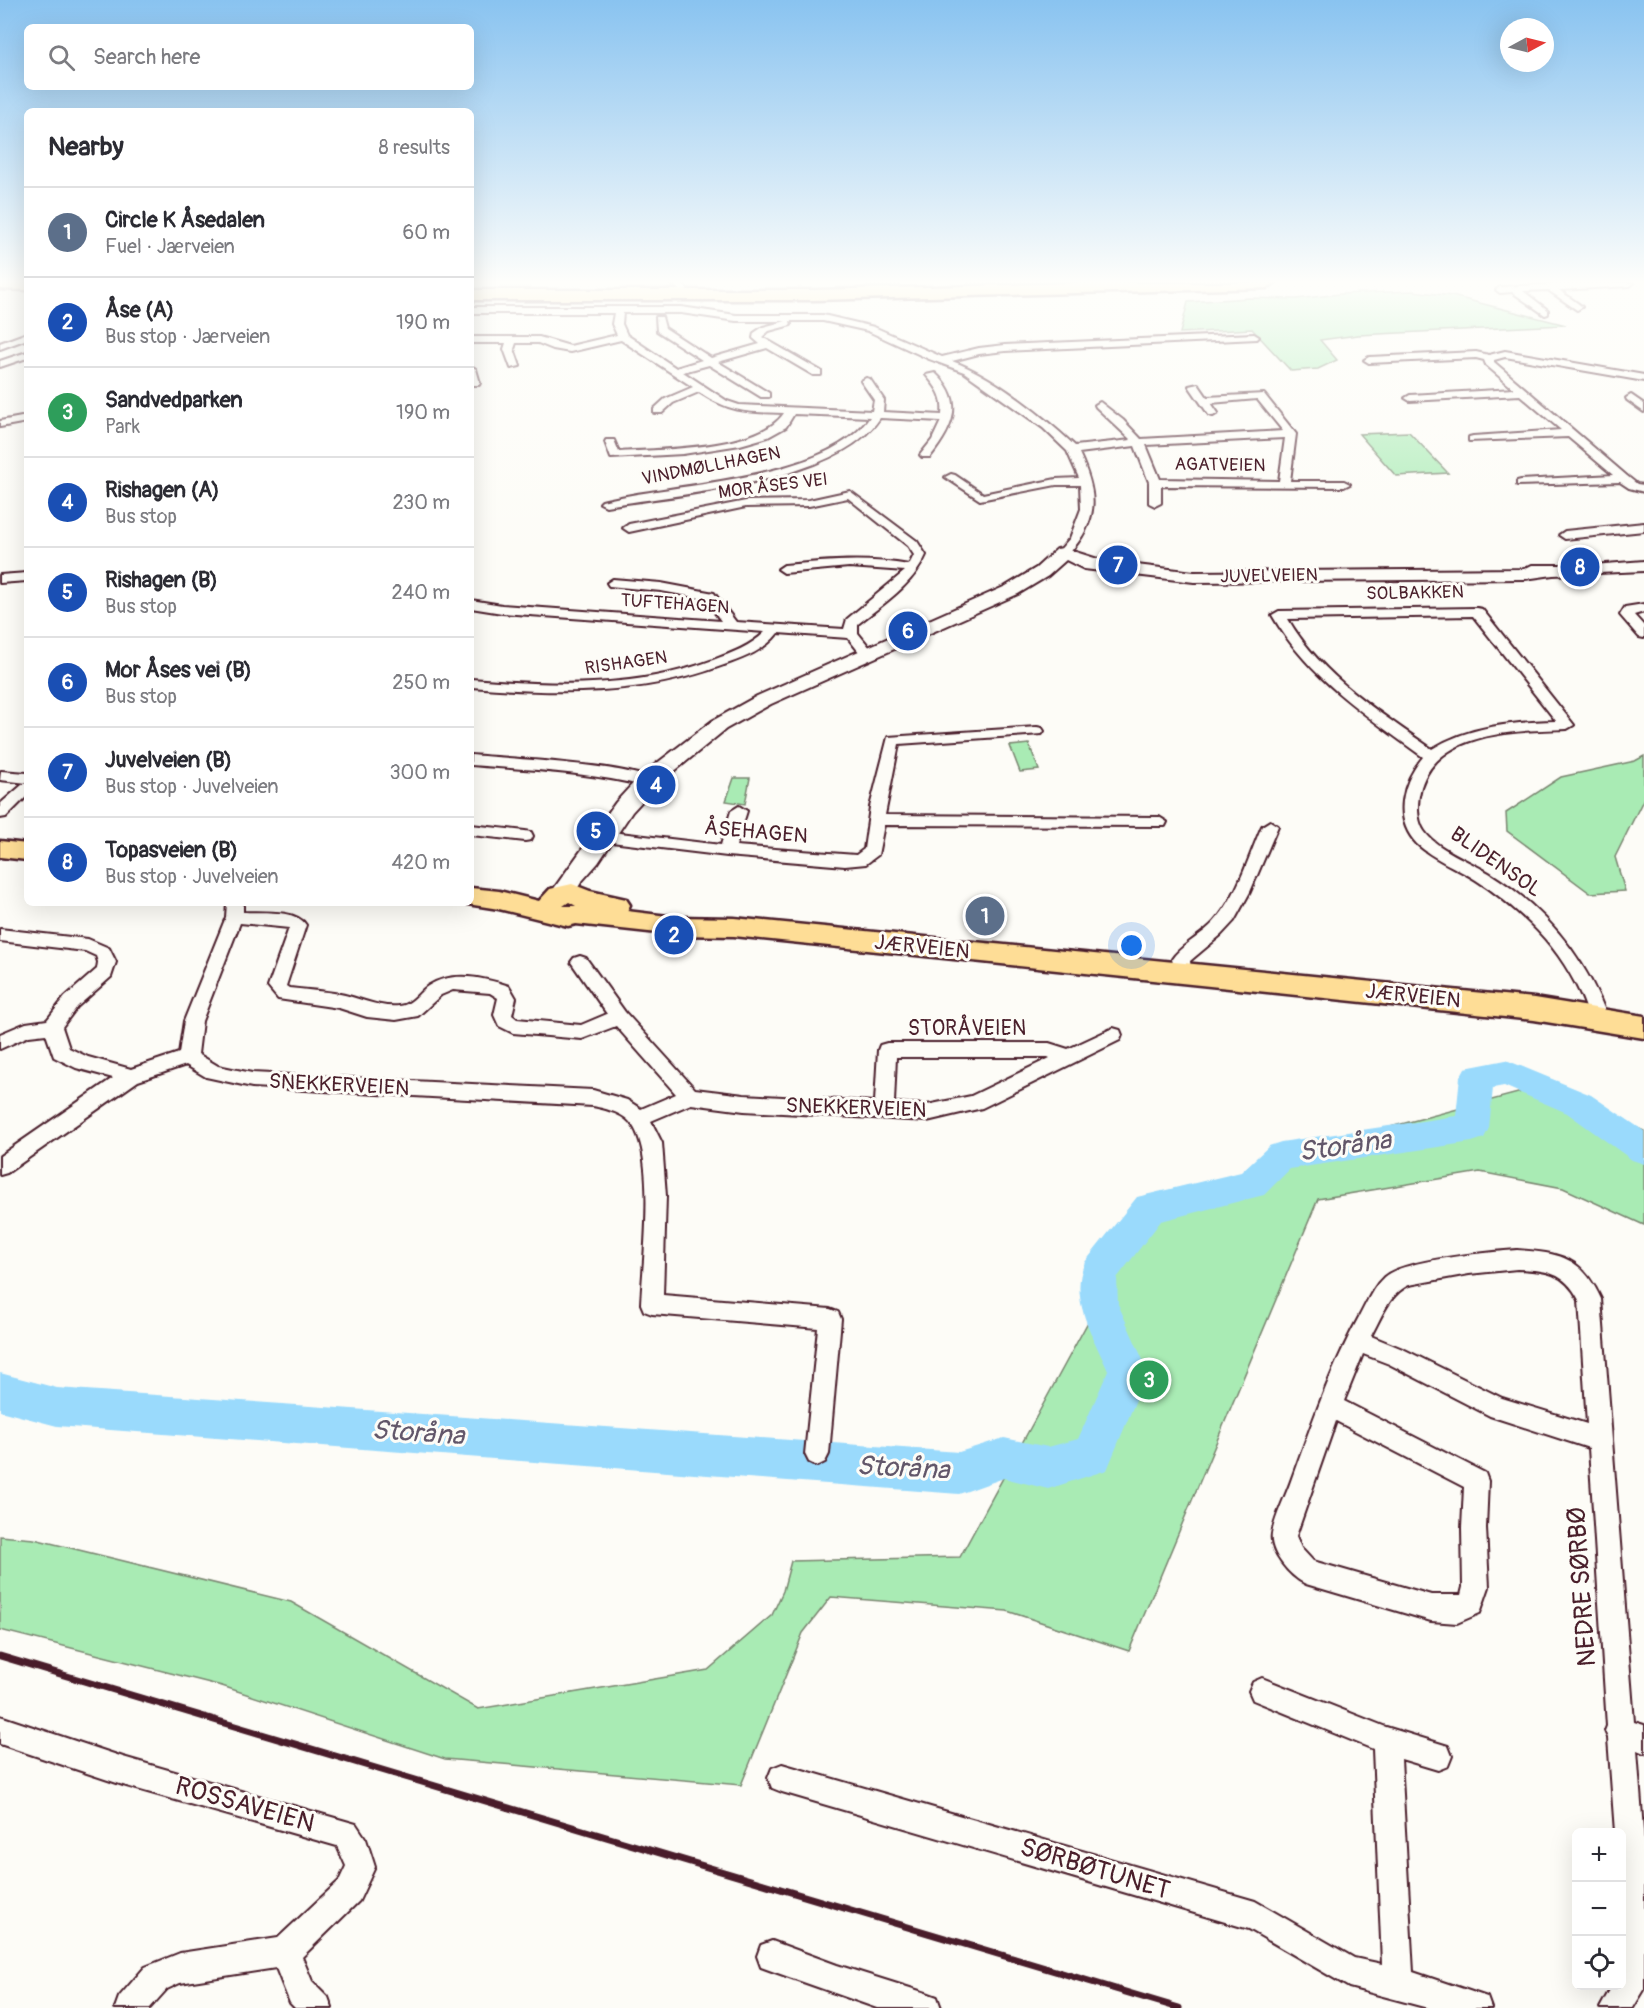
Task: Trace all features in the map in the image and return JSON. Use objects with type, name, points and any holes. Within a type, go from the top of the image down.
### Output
[{"type":"main road","points":[[0,849],[24,852]]},
{"type":"main road","name":"JÆRVEIEN","points":[[474,888],[569,903],[676,926],[734,927],[1182,972],[1534,1009],[1644,1027]]},
{"type":"main road","name":"JÆRVEIEN","points":[[474,897],[569,903]]},
{"type":"street","name":"VINDMØLLHAGEN","points":[[683,377],[723,404],[738,408],[947,418]]},
{"type":"street","points":[[737,377],[765,394]]},
{"type":"street","points":[[926,455],[938,441],[947,418],[944,388],[933,377]]},
{"type":"street","points":[[569,903],[603,836],[647,782],[719,724],[765,700],[1012,590],[1060,557],[1076,538],[1087,509],[1086,481],[1072,450],[1047,426],[977,377]]},
{"type":"street","points":[[1505,377],[1633,486],[1644,489]]},
{"type":"street","points":[[866,381],[879,400],[877,415]]},
{"type":"street","points":[[1194,386],[1213,413]]},
{"type":"street","points":[[658,411],[669,401],[700,388]]},
{"type":"street","points":[[1410,398],[1523,392]]},
{"type":"street","points":[[1204,400],[1260,396],[1291,435]]},
{"type":"street","points":[[1630,398],[1644,409]]},
{"type":"street","name":"AGATVEIEN","points":[[1100,405],[1141,442],[1151,462],[1155,482],[1155,503]]},
{"type":"street","name":"VINDMØLLHAGEN","points":[[610,442],[615,459],[740,442],[760,437],[779,427],[789,418],[790,412]]},
{"type":"street","name":"VINDMØLLHAGEN","points":[[606,503],[786,471],[864,434],[877,415]]},
{"type":"street","points":[[0,424],[24,420]]},
{"type":"street","points":[[1473,439],[1573,433]]},
{"type":"street","name":"AGATVEIEN","points":[[1072,450],[1141,442],[1291,435],[1284,485]]},
{"type":"street","points":[[951,477],[980,497],[1045,484],[1086,481]]},
{"type":"street","points":[[1521,483],[1623,477]]},
{"type":"street","name":"AGATVEIEN","points":[[1155,482],[1344,484]]},
{"type":"street","points":[[624,488],[630,499]]},
{"type":"street","name":"MOR ÅSES VEI","points":[[629,528],[746,504],[809,503],[850,494],[916,547],[920,555],[913,569]]},
{"type":"street","points":[[1565,535],[1644,527]]},
{"type":"street","name":"JUVELVEIEN","points":[[1060,557],[1101,566],[1194,577],[1526,574],[1644,566]]},
{"type":"street","points":[[784,569],[851,562],[890,564],[913,569],[852,622],[850,628],[852,634],[868,654]]},
{"type":"street","points":[[0,579],[24,577]]},
{"type":"street","points":[[614,583],[670,588],[709,596],[732,626]]},
{"type":"street","name":"TUFTEHAGEN","points":[[474,604],[502,609],[852,634]]},
{"type":"street","points":[[1644,608],[1629,610],[1627,615],[1644,634]]},
{"type":"street","name":"SOLBAKKEN","points":[[1410,803],[1412,785],[1432,756],[1463,737],[1517,726],[1567,724],[1477,612],[1279,615],[1292,637],[1323,673],[1432,756]]},
{"type":"street","name":"RISHAGEN","points":[[474,683],[553,689],[605,688],[638,684],[674,677],[719,663],[760,645],[774,630]]},
{"type":"street","name":"ÅSEHAGEN","points":[[603,836],[727,851],[845,861],[860,860],[872,851],[878,807],[893,740],[1037,731]]},
{"type":"street","points":[[474,760],[567,768],[638,778],[647,782]]},
{"type":"street","points":[[1,776],[24,778]]},
{"type":"street","points":[[0,813],[24,791]]},
{"type":"street","name":"BLIDENSOL","points":[[1410,803],[1410,814],[1421,838],[1505,890],[1536,917],[1565,954],[1593,997],[1599,1018]]},
{"type":"street","points":[[727,851],[739,811]]},
{"type":"street","points":[[877,820],[1159,822]]},
{"type":"street","points":[[1182,972],[1181,959],[1192,946],[1219,927],[1232,911],[1270,826]]},
{"type":"street","points":[[474,830],[525,836]]},
{"type":"street","points":[[0,1167],[131,1076],[188,1057],[193,1021],[238,908],[298,925],[286,965],[278,982],[277,987],[284,994],[340,1001],[367,1010],[396,1013],[412,1011],[442,986],[460,983],[503,991],[507,998],[503,1015],[505,1021],[513,1026],[582,1032],[619,1017]]},
{"type":"street","points":[[0,935],[88,945],[103,952],[106,962],[105,972],[71,1002],[53,1026],[26,1030],[0,1042]]},
{"type":"street","points":[[580,962],[619,1017],[690,1096],[639,1118],[652,1143],[656,1196],[652,1304],[830,1319],[817,1454]]},
{"type":"street","points":[[53,1026],[61,1052],[83,1063],[131,1076]]},
{"type":"street","name":"SNEKKERVEIEN","points":[[690,1096],[744,1103],[927,1113],[975,1103],[1113,1035]]},
{"type":"street","name":"STORÅVEIEN","points":[[885,1110],[887,1050],[1049,1050],[1069,1058]]},
{"type":"street","name":"SNEKKERVEIEN","points":[[188,1057],[213,1072],[252,1080],[593,1098],[620,1105],[639,1118]]},
{"type":"street","name":"NEDRE SØRBØ","points":[[1330,1407],[1476,1481],[1474,1528],[1476,1587],[1471,1604],[1457,1610],[1431,1608],[1306,1570],[1291,1556],[1284,1536],[1330,1407],[1357,1341],[1380,1298],[1393,1282],[1406,1276],[1517,1258],[1556,1264],[1576,1276],[1590,1299],[1601,1440],[1632,1735]]},
{"type":"street","points":[[1357,1341],[1397,1357],[1498,1408],[1601,1440]]},
{"type":"street","points":[[1262,1691],[1386,1741],[1438,1756]]},
{"type":"street","name":"ROSSAVEIEN","points":[[0,1730],[123,1771],[346,1834],[356,1849],[361,1867],[349,1890],[285,1952]]},
{"type":"street","points":[[1614,2008],[1631,1985],[1637,1945],[1632,1735]]},
{"type":"street","points":[[1386,1741],[1398,1983]]},
{"type":"street","name":"SØRBØTUNET","points":[[782,1778],[1255,1916],[1349,1972],[1398,1983],[1476,2008]]},
{"type":"street","points":[[130,2008],[156,1978],[180,1968],[285,1952],[301,1992],[316,2008]]},
{"type":"street","points":[[772,1956],[837,1980],[926,2008]]},
{"type":"green space","points":[[1409,432],[1448,473],[1396,476],[1359,434]]},
{"type":"green space","points":[[1029,744],[1039,770],[1020,772],[1010,746]]},
{"type":"green space","points":[[1644,756],[1644,798],[1615,857],[1625,891],[1590,893],[1507,831],[1506,813],[1561,777],[1635,761]]},
{"type":"green space","points":[[734,778],[750,778],[745,804],[726,801]]},
{"type":"green space","points":[[1544,1086],[1644,1131],[1644,1225],[1563,1188],[1480,1172],[1318,1199],[1129,1651],[1007,1611],[831,1597],[803,1633],[741,1785],[445,1759],[222,1686],[0,1630],[0,1536],[34,1539],[291,1602],[478,1709],[708,1670],[772,1615],[783,1591],[791,1561],[960,1557],[1150,1208],[1212,1194],[1281,1156]]},
{"type":"waterway","name":"Storåna","points":[[0,1392],[57,1407],[959,1473],[1004,1458],[1048,1468],[1092,1456],[1128,1371],[1099,1304],[1098,1274],[1150,1208],[1251,1184],[1281,1156],[1472,1128],[1477,1077],[1506,1073],[1579,1104],[1644,1150]]},
{"type":"railway","points":[[0,1656],[1179,2008]]},
{"type":"place","name":"Juvelveien (B)","points":[[1118,565]]},
{"type":"place","name":"Topasveien (B)","points":[[1580,567]]},
{"type":"place","name":"Mor Åses vei (B)","points":[[908,631]]},
{"type":"place","name":"Rishagen (A)","points":[[656,785]]},
{"type":"place","name":"Rishagen (B)","points":[[596,831]]},
{"type":"place","name":"Circle K Åsedalen","points":[[985,916]]},
{"type":"place","name":"Åse (A)","points":[[674,935]]},
{"type":"place","name":"Sandvedparken","points":[[1149,1380]]}]
